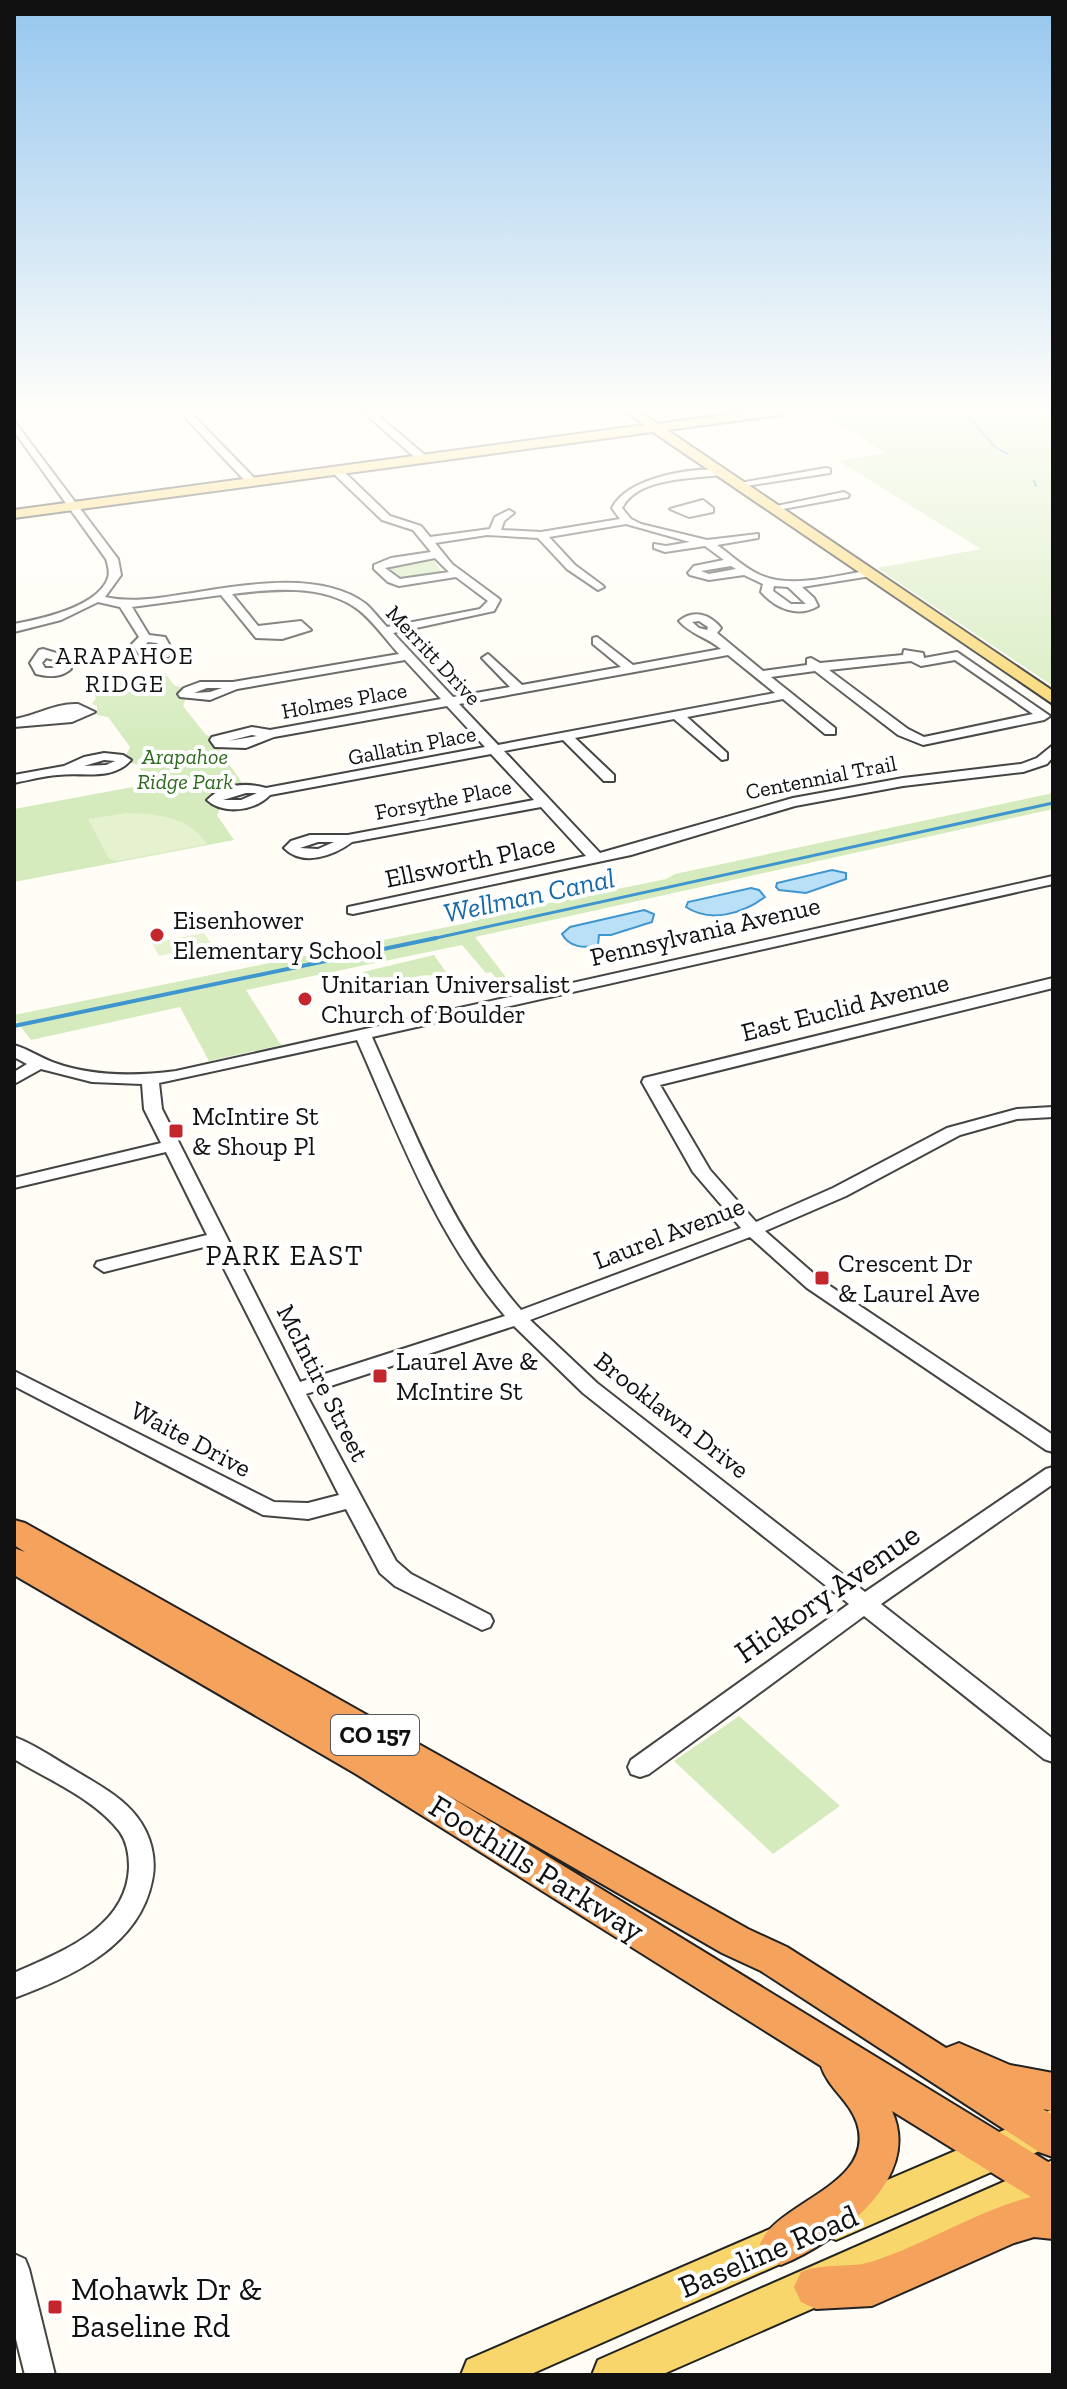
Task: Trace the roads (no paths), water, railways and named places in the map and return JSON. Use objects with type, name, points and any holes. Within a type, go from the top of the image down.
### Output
[{"type":"highway","name":"Foothills Parkway","points":[[14,1531],[735,1941],[774,1959],[1049,2132]]},
{"type":"highway","name":"Foothills Parkway","points":[[14,1560],[368,1764],[997,2152],[1051,2192]]},
{"type":"highway","points":[[774,1959],[804,1969],[958,2061],[1006,2083],[1053,2092]]},
{"type":"highway","points":[[781,2244],[835,2208],[856,2187],[874,2167],[882,2132],[876,2112],[862,2089],[840,2066],[785,2022]]},
{"type":"highway","points":[[816,2287],[872,2284],[1011,2223],[1034,2217],[1051,2192]]},
{"type":"main road","points":[[795,522],[1053,699]]},
{"type":"main road","name":"Baseline Road","points":[[482,2375],[781,2244],[1049,2132]]},
{"type":"main road","name":"Baseline Road","points":[[613,2375],[654,2363],[816,2287]]},
{"type":"street","points":[[31,637],[96,598],[112,584],[115,565],[85,522]]},
{"type":"street","points":[[371,527],[394,522]]},
{"type":"street","points":[[383,631],[490,609],[494,600],[457,574],[417,528],[399,522]]},
{"type":"street","points":[[495,531],[498,522]]},
{"type":"street","points":[[428,541],[495,531],[541,535],[618,522]]},
{"type":"street","points":[[631,522],[707,543],[746,571],[769,582],[792,584],[871,573]]},
{"type":"street","points":[[541,535],[571,567],[598,587]]},
{"type":"street","points":[[658,546],[665,549],[754,536]]},
{"type":"street","points":[[437,554],[391,561],[378,567],[399,583],[457,574]]},
{"type":"street","points":[[734,562],[698,568],[694,573],[709,577],[746,571]]},
{"type":"street","points":[[769,582],[767,592],[784,606],[796,609],[812,606],[810,600],[792,584]]},
{"type":"street","name":"Merritt Drive","points":[[96,598],[125,605],[284,586],[336,594],[361,606],[597,859]]},
{"type":"street","points":[[224,591],[255,630]]},
{"type":"street","points":[[125,605],[145,638]]},
{"type":"street","points":[[710,634],[830,731]]},
{"type":"street","points":[[597,641],[631,669]]},
{"type":"street","points":[[757,673],[910,655],[974,643]]},
{"type":"street","name":"Holmes Place","points":[[270,734],[729,651]]},
{"type":"street","points":[[813,664],[903,732],[923,741],[1044,716],[957,656],[921,662],[910,655]]},
{"type":"street","points":[[233,686],[407,656]]},
{"type":"street","points":[[488,658],[519,689]]},
{"type":"street","name":"Gallatin Place","points":[[265,792],[784,695]]},
{"type":"street","points":[[677,715],[722,756]]},
{"type":"street","points":[[14,723],[38,719]]},
{"type":"street","points":[[566,736],[609,778]]},
{"type":"street","name":"Centennial Trail","points":[[597,859],[793,802],[903,782],[1023,768],[1042,761],[1053,749]]},
{"type":"street","points":[[14,779],[69,769]]},
{"type":"street","name":"Forsythe Place","points":[[348,839],[545,802]]},
{"type":"street","name":"Ellsworth Place","points":[[353,910],[597,859]]},
{"type":"street","name":"Pennsylvania Avenue","points":[[14,1050],[40,1063],[94,1077],[150,1080],[1053,880]]},
{"type":"street","name":"East Euclid Avenue","points":[[752,1230],[702,1172],[650,1082],[1053,983]]},
{"type":"street","name":"Brooklawn Drive","points":[[362,1034],[451,1224],[480,1271],[519,1319],[590,1388],[1053,1752]]},
{"type":"street","points":[[14,1079],[40,1063]]},
{"type":"street","name":"McIntire Street","points":[[150,1080],[153,1109],[294,1391],[388,1567],[403,1580],[482,1621]]},
{"type":"street","name":"Laurel Avenue","points":[[294,1391],[422,1354],[752,1230],[838,1194],[907,1152],[949,1132],[1000,1116],[1053,1112]]},
{"type":"street","points":[[14,1183],[173,1145]]},
{"type":"street","points":[[752,1230],[814,1284],[1053,1445]]},
{"type":"street","points":[[104,1266],[219,1238]]},
{"type":"street","name":"Waite Drive","points":[[14,1378],[271,1510],[308,1511],[351,1500]]},
{"type":"street","name":"Hickory Avenue","points":[[640,1767],[866,1603],[1053,1474]]},
{"type":"street","points":[[14,1747],[114,1810],[128,1824],[138,1842],[143,1862],[141,1883],[133,1904],[113,1931],[93,1948],[14,1986]]},
{"type":"street","points":[[14,2269],[40,2375]]},
{"type":"water","points":[[832,870],[846,873],[846,879],[806,893],[776,887],[777,883]]},
{"type":"water","points":[[751,888],[759,890],[765,897],[736,912],[705,915],[686,907],[688,902]]},
{"type":"water","points":[[644,910],[654,914],[652,922],[611,935],[599,935],[598,945],[577,946],[562,934],[570,927]]},
{"type":"waterway","name":"Wellman Canal","points":[[427,940],[1053,803]]},
{"type":"waterway","name":"Wellman Canal","points":[[14,1026],[436,938]]},
{"type":"place","name":"Eisenhower Elementary School","points":[[157,935]]},
{"type":"place","name":"Unitarian Universalist Church of Boulder","points":[[305,999]]},
{"type":"place","name":"McIntire St & Shoup Pl","points":[[176,1131]]},
{"type":"place","name":"Crescent Dr & Laurel Ave","points":[[822,1278]]},
{"type":"place","name":"Laurel Ave & McIntire St","points":[[380,1376]]},
{"type":"place","name":"Mohawk Dr & Baseline Rd","points":[[55,2307]]},
{"type":"district","name":"ARAPAHOE RIDGE","points":[[125,670]]},
{"type":"district","name":"PARK EAST","points":[[285,1255]]},
{"type":"park label","name":"Arapahoe Ridge Park","points":[[185,768]]}]
